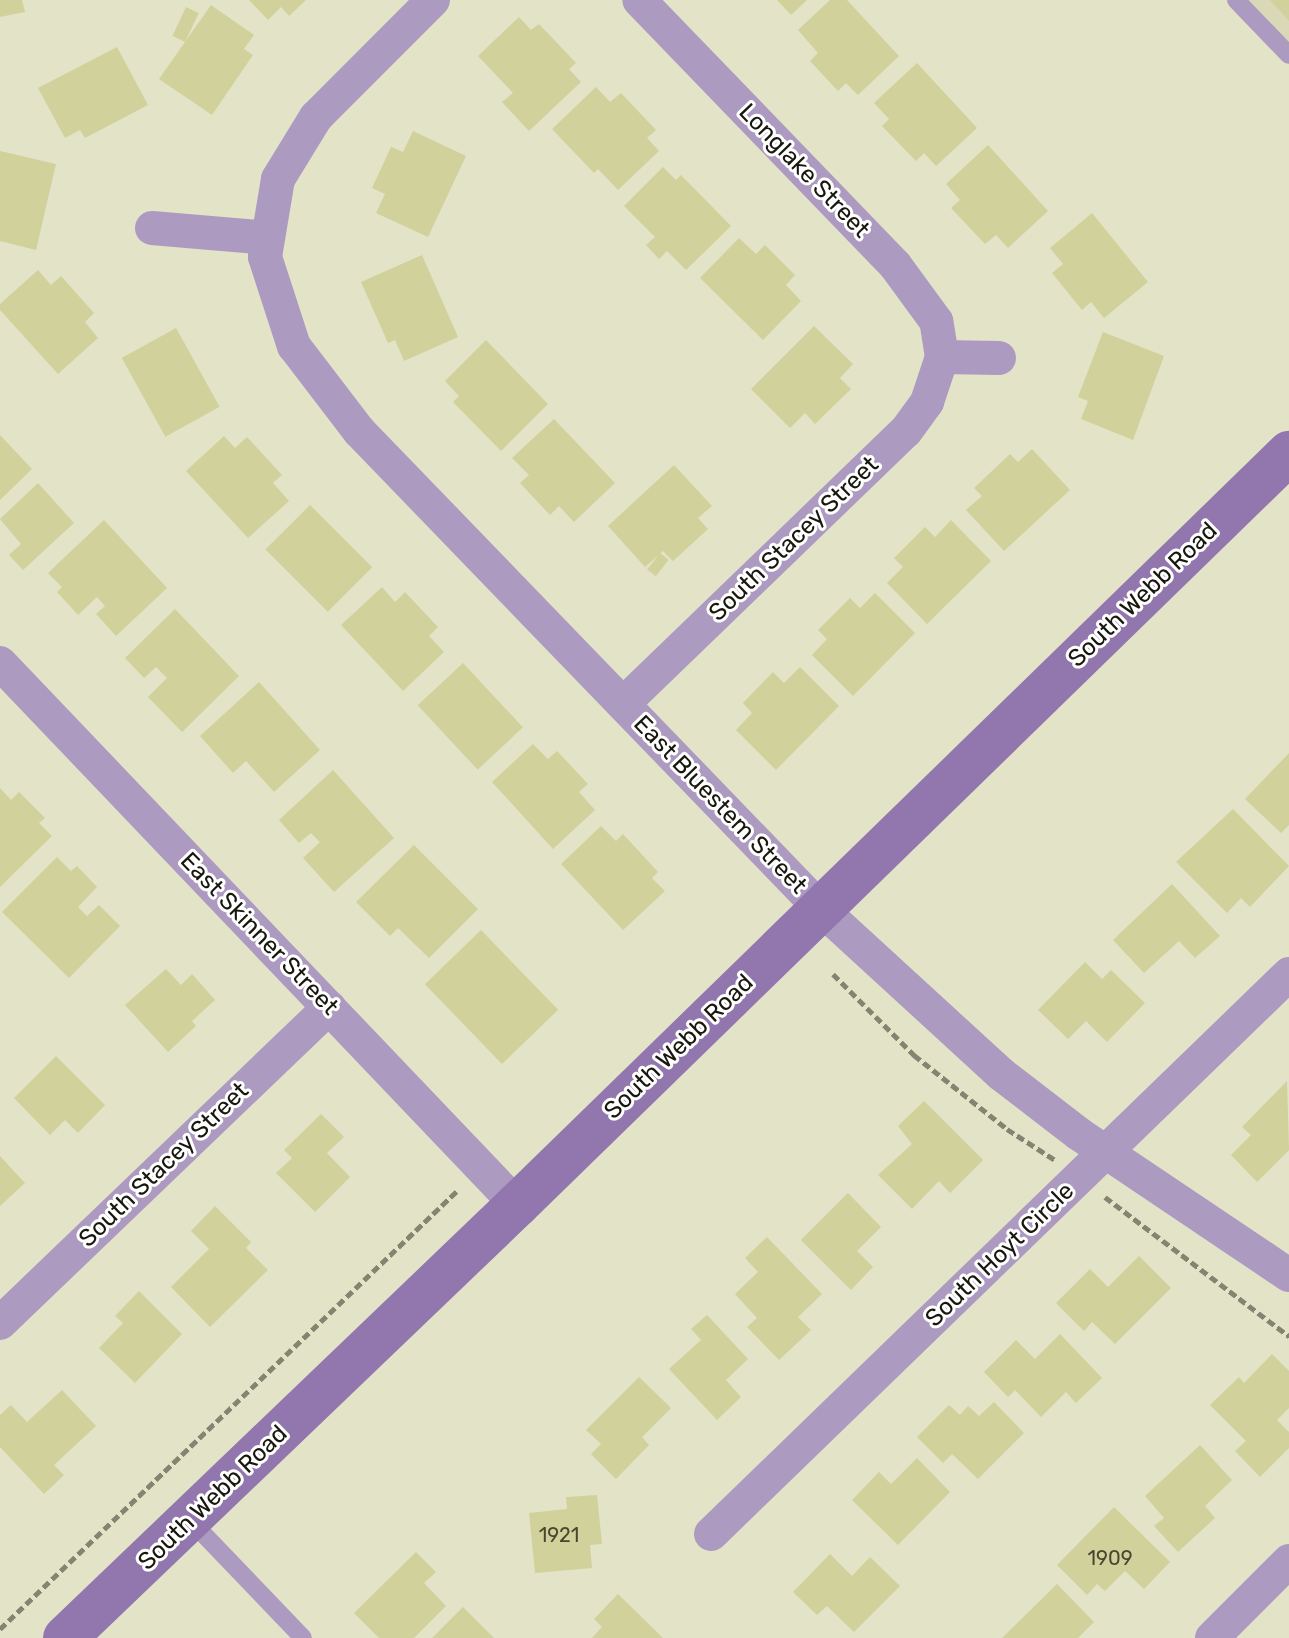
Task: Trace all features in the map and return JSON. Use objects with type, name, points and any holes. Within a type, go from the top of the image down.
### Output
[{"type":"main road","name":"South Webb Road","points":[[65,1638],[517,1205],[1289,453]]},
{"type":"street","name":"East Bluestem Street","points":[[433,0],[316,117],[278,179],[265,257],[294,346],[359,431],[821,909],[1001,1074],[1107,1151],[1289,1275]]},
{"type":"street","name":"Longlake Street","points":[[639,0],[895,265],[936,321],[942,357]]},
{"type":"street","points":[[152,228],[268,238]]},
{"type":"street","points":[[942,357],[999,358]]},
{"type":"street","name":"South Stacey Street","points":[[623,704],[906,431],[927,402],[942,357]]},
{"type":"street","name":"East Skinner Street","points":[[0,663],[517,1205]]},
{"type":"street","name":"South Hoyt Circle","points":[[711,1534],[1289,974]]},
{"type":"street","name":"South Stacey Street","points":[[0,1323],[329,1007]]},
{"type":"street","points":[[1212,1638],[1289,1561]]},
{"type":"lane","points":[[1236,0],[1289,55]]},
{"type":"lane","points":[[190,1520],[303,1638]]},
{"type":"path","points":[[0,1629],[458,1190]]},
{"type":"shaded area","points":[[1230,0],[1289,0],[1289,63]]},
{"type":"building","points":[[0,0],[22,0],[25,12],[0,17]]},
{"type":"building","points":[[249,0],[306,0],[289,16],[281,7],[268,20]]},
{"type":"building","points":[[777,0],[807,0],[791,15]]},
{"type":"building","points":[[830,0],[847,0],[899,56],[858,95],[846,83],[838,91],[810,61],[818,53],[798,30]]},
{"type":"building","points":[[1270,0],[1289,0],[1289,21]]},
{"type":"building","points":[[211,5],[254,35],[244,49],[253,55],[212,115],[159,79]]},
{"type":"building","points":[[186,7],[199,13],[185,42],[172,36]]},
{"type":"building","points":[[519,17],[531,30],[539,24],[576,63],[569,69],[581,82],[529,131],[502,102],[513,93],[478,56]]},
{"type":"building","points":[[117,47],[148,105],[85,138],[80,130],[65,138],[38,88]]},
{"type":"building","points":[[917,63],[977,128],[936,166],[924,153],[916,161],[882,126],[889,119],[874,103]]},
{"type":"building","points":[[596,87],[610,102],[621,93],[656,130],[647,138],[659,151],[618,190],[598,169],[594,173],[552,129]]},
{"type":"building","points":[[413,131],[466,156],[428,237],[376,213],[385,194],[372,188],[391,147],[403,152]]},
{"type":"building","points":[[988,145],[1048,211],[1008,248],[996,235],[985,244],[951,208],[960,200],[946,184]]},
{"type":"building","points":[[0,151],[56,164],[36,250],[0,241]]},
{"type":"building","points":[[663,167],[676,180],[681,175],[731,226],[686,270],[667,251],[659,259],[646,245],[655,237],[624,206]]},
{"type":"building","points":[[1092,213],[1148,282],[1104,318],[1091,302],[1082,310],[1052,273],[1063,264],[1050,248]]},
{"type":"building","points":[[739,238],[756,254],[765,245],[795,275],[786,285],[801,301],[763,340],[700,278]]},
{"type":"building","points":[[422,255],[458,337],[404,361],[395,340],[388,343],[361,282]]},
{"type":"building","points":[[38,270],[51,285],[61,276],[94,313],[85,322],[98,338],[58,374],[0,310],[0,304]]},
{"type":"building","points":[[814,326],[853,364],[840,378],[851,389],[815,424],[805,413],[790,428],[751,389]]},
{"type":"building","points":[[176,328],[220,407],[165,437],[122,358]]},
{"type":"building","points":[[1103,332],[1164,356],[1133,440],[1081,419],[1088,401],[1078,397]]},
{"type":"building","points":[[486,340],[548,404],[501,451],[453,402],[459,396],[445,381]]},
{"type":"building","points":[[554,419],[615,483],[574,522],[559,506],[550,515],[520,483],[529,475],[512,458]]},
{"type":"building","points":[[0,435],[32,469],[0,500]]},
{"type":"building","points":[[224,436],[235,448],[247,437],[282,475],[273,483],[289,501],[248,538],[186,471]]},
{"type":"building","points":[[1032,449],[1070,490],[1004,551],[966,510],[982,496],[974,488],[1010,454],[1018,462]]},
{"type":"building","points":[[674,465],[712,506],[698,518],[708,529],[673,561],[663,551],[645,567],[608,526]]},
{"type":"building","points":[[38,483],[74,523],[23,570],[9,555],[21,544],[0,519]]},
{"type":"building","points":[[310,505],[372,567],[328,612],[265,550]]},
{"type":"building","points":[[104,520],[167,588],[116,636],[96,614],[105,606],[97,597],[78,615],[57,592],[62,587],[48,573]]},
{"type":"building","points":[[951,520],[991,561],[927,624],[887,583],[903,567],[894,558],[925,527],[935,537]]},
{"type":"building","points":[[660,553],[669,560],[656,576],[647,570]]},
{"type":"building","points":[[382,587],[395,602],[405,592],[438,627],[429,636],[444,652],[403,691],[341,625]]},
{"type":"building","points":[[875,593],[915,633],[853,696],[812,655],[827,639],[818,630],[850,598],[860,608]]},
{"type":"building","points":[[175,609],[239,676],[182,732],[148,697],[167,678],[156,667],[144,678],[125,658]]},
{"type":"building","points":[[463,663],[523,727],[478,770],[418,705]]},
{"type":"building","points":[[800,667],[839,706],[776,770],[736,730],[752,713],[743,703],[773,672],[784,683]]},
{"type":"building","points":[[259,682],[320,750],[274,792],[246,761],[233,773],[200,736]]},
{"type":"building","points":[[533,744],[548,759],[557,751],[588,784],[579,792],[595,810],[553,849],[492,782]]},
{"type":"building","points":[[1289,753],[1289,825],[1281,833],[1245,799]]},
{"type":"building","points":[[333,770],[394,838],[334,892],[303,858],[320,842],[311,833],[299,843],[279,820]]},
{"type":"building","points":[[0,788],[11,800],[19,792],[45,818],[39,823],[52,836],[0,887]]},
{"type":"building","points":[[1233,809],[1289,866],[1250,907],[1241,898],[1227,913],[1176,862]]},
{"type":"building","points":[[601,826],[616,841],[623,834],[658,872],[652,878],[665,891],[623,930],[561,864]]},
{"type":"building","points":[[414,845],[478,909],[429,958],[398,928],[390,936],[356,902]]},
{"type":"building","points":[[57,857],[71,871],[77,866],[97,887],[78,907],[87,916],[99,905],[120,926],[69,978],[2,912]]},
{"type":"building","points":[[1172,884],[1220,936],[1195,958],[1179,941],[1144,973],[1113,940]]},
{"type":"building","points":[[481,930],[558,1010],[502,1064],[425,984]]},
{"type":"building","points":[[1085,962],[1102,979],[1111,970],[1145,1003],[1107,1042],[1086,1021],[1068,1039],[1038,1010]]},
{"type":"building","points":[[166,969],[181,985],[192,974],[215,1000],[192,1021],[196,1026],[168,1052],[125,1005]]},
{"type":"building","points":[[56,1056],[105,1105],[78,1133],[65,1120],[50,1135],[14,1098]]},
{"type":"building","points":[[1287,1081],[1289,1150],[1257,1182],[1231,1155],[1251,1135],[1242,1127]]},
{"type":"building","points":[[924,1101],[983,1160],[950,1193],[939,1181],[912,1209],[878,1175],[912,1144],[898,1126]]},
{"type":"building","points":[[321,1114],[344,1137],[327,1153],[350,1177],[315,1212],[276,1173],[292,1158],[284,1150]]},
{"type":"building","points":[[0,1156],[25,1183],[0,1206]]},
{"type":"building","points":[[848,1193],[881,1227],[857,1251],[873,1267],[851,1290],[801,1240]]},
{"type":"building","points":[[215,1206],[251,1242],[246,1248],[268,1270],[210,1327],[171,1287],[209,1249],[191,1231]]},
{"type":"building","points":[[767,1237],[822,1294],[798,1317],[811,1330],[779,1360],[747,1327],[757,1318],[735,1294],[758,1272],[745,1258]]},
{"type":"building","points":[[1139,1256],[1171,1288],[1115,1344],[1092,1322],[1084,1331],[1056,1303],[1090,1269],[1108,1287]]},
{"type":"building","points":[[139,1291],[182,1334],[135,1383],[99,1348],[123,1323],[115,1316]]},
{"type":"building","points":[[707,1315],[748,1359],[726,1380],[741,1397],[717,1420],[669,1369],[701,1340],[691,1329]]},
{"type":"building","points":[[1060,1334],[1102,1378],[1076,1403],[1066,1392],[1041,1417],[1015,1390],[1008,1397],[984,1372],[1016,1340],[1035,1359]]},
{"type":"building","points":[[1272,1354],[1289,1371],[1289,1408],[1277,1420],[1289,1432],[1289,1448],[1260,1477],[1235,1451],[1246,1441],[1210,1405],[1239,1377],[1244,1383]]},
{"type":"building","points":[[639,1377],[671,1408],[642,1437],[649,1445],[616,1479],[591,1454],[601,1444],[586,1430]]},
{"type":"building","points":[[62,1390],[96,1426],[54,1465],[64,1475],[44,1494],[0,1447],[0,1415],[11,1405],[27,1422]]},
{"type":"building","points":[[994,1402],[1024,1433],[978,1479],[952,1454],[943,1463],[917,1437],[949,1405],[960,1415],[968,1406],[979,1416]]},
{"type":"building","points":[[1200,1445],[1232,1480],[1205,1506],[1215,1518],[1178,1552],[1154,1526],[1164,1518],[1145,1496]]},
{"type":"building","points":[[917,1458],[950,1492],[898,1545],[852,1500],[879,1472],[891,1484]]},
{"type":"building","points":[[597,1495],[602,1544],[590,1545],[592,1568],[535,1573],[529,1513],[567,1509],[566,1497]]},
{"type":"building","points":[[1114,1507],[1170,1562],[1144,1589],[1125,1571],[1105,1591],[1097,1584],[1087,1595],[1057,1565]]},
{"type":"building","points":[[416,1552],[436,1572],[424,1583],[446,1606],[414,1638],[379,1638],[354,1613]]},
{"type":"building","points":[[830,1554],[852,1576],[870,1557],[900,1586],[854,1632],[827,1606],[817,1615],[793,1592]]},
{"type":"building","points":[[1057,1584],[1094,1622],[1078,1638],[1002,1638]]},
{"type":"building","points":[[618,1594],[663,1638],[592,1638],[602,1627],[594,1619]]},
{"type":"building","points":[[463,1607],[494,1638],[432,1638]]}]
